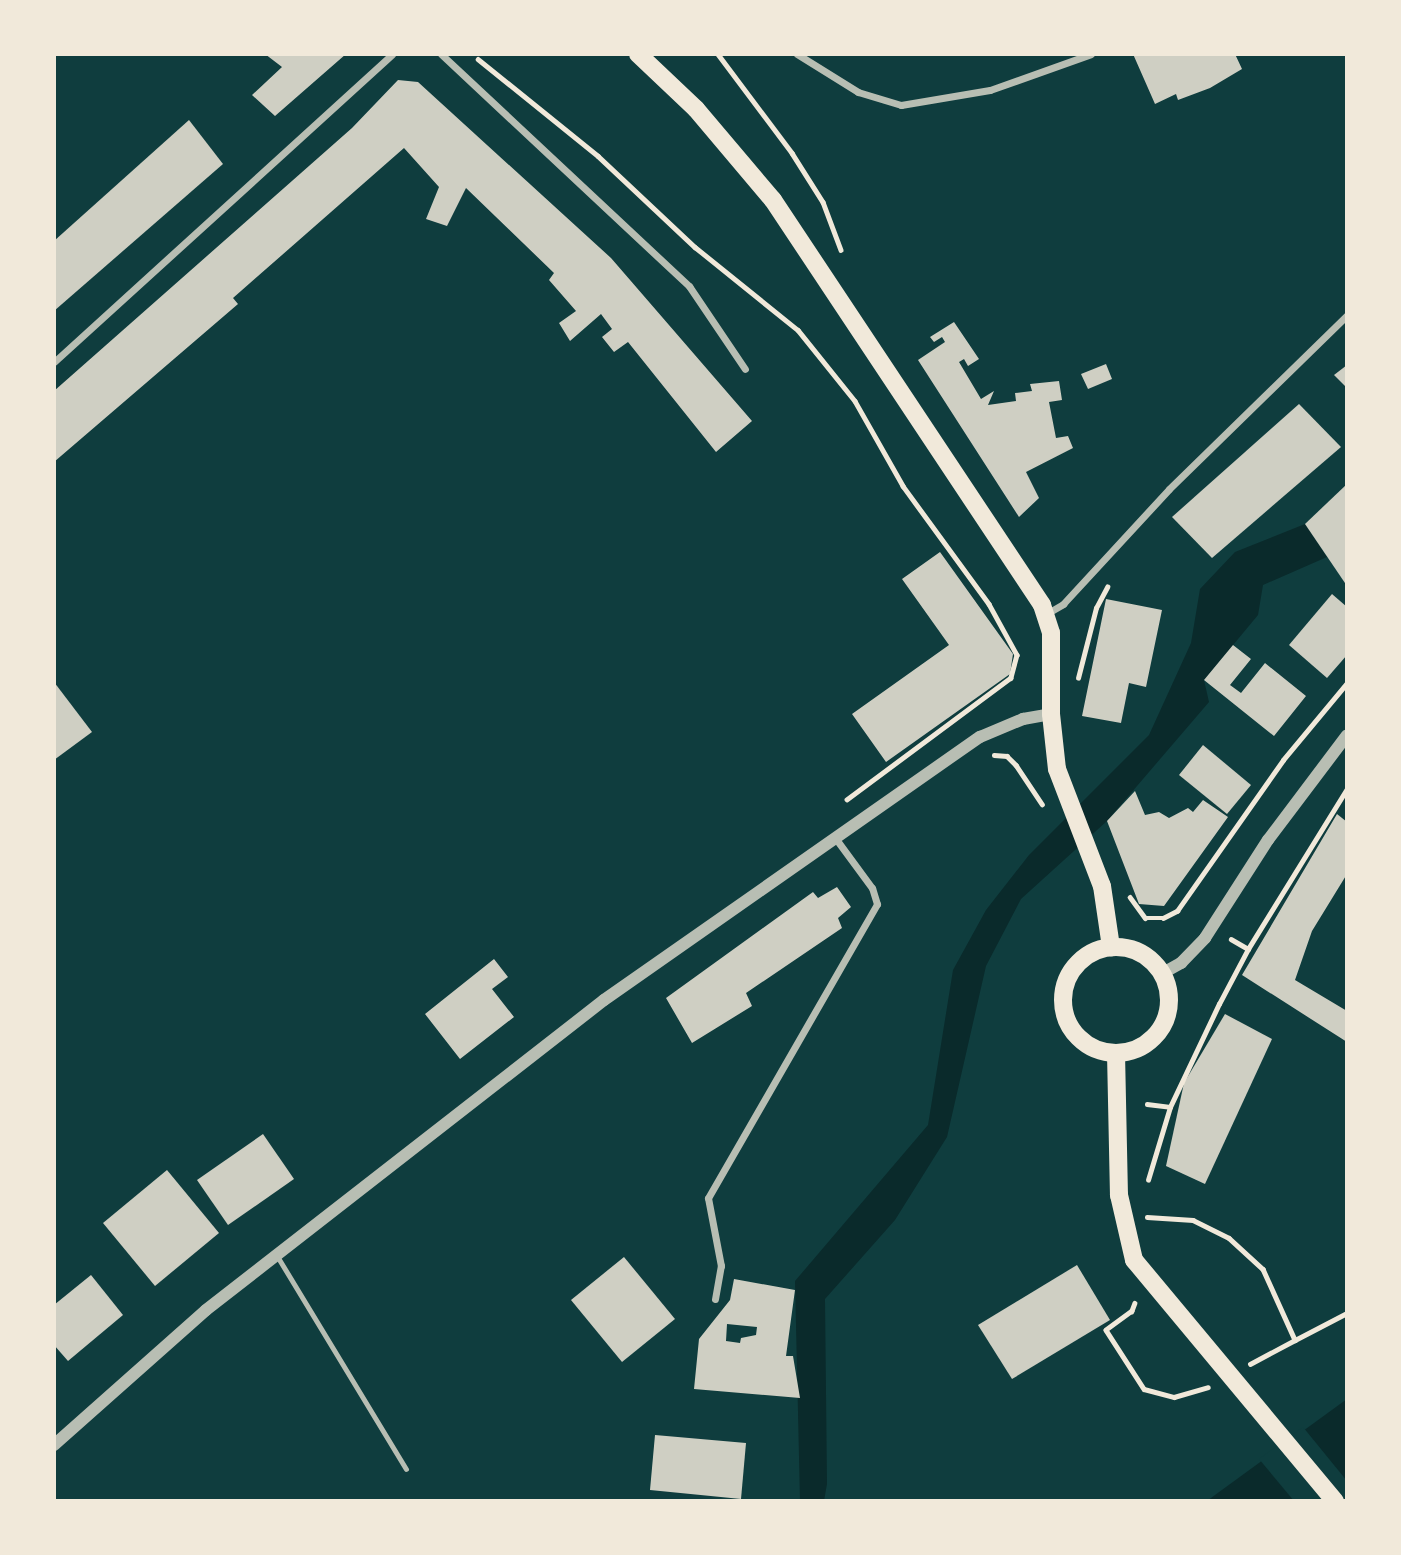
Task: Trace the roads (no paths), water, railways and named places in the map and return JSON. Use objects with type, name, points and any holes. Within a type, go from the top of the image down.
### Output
[{"type":"main road","points":[[638,54],[696,109],[773,200],[1046,614],[1053,655],[1051,714],[1057,769],[1105,901],[1111,947]]},
{"type":"main road","points":[[1111,947],[1137,951],[1163,974],[1169,992],[1164,1022],[1145,1045],[1116,1053],[1083,1042],[1067,1020],[1063,994],[1079,962],[1111,947]]},
{"type":"main road","points":[[1116,1053],[1121,1217],[1133,1260],[1335,1501]]},
{"type":"street","points":[[54,362],[392,54]]},
{"type":"street","points":[[441,54],[689,286],[744,369]]},
{"type":"street","points":[[797,54],[858,92],[901,105],[990,90],[1091,54]]},
{"type":"street","points":[[1046,614],[1063,604],[1169,489],[1347,315]]},
{"type":"street","points":[[54,1445],[206,1310],[604,1000],[980,737],[1014,722],[1051,714]]},
{"type":"street","points":[[1163,974],[1181,963],[1205,938],[1268,840],[1347,735]]},
{"type":"street","points":[[715,1299],[721,1266],[708,1198],[877,904],[872,888],[836,839]]},
{"type":"lane","points":[[276,1255],[406,1469]]},
{"type":"water","points":[[1305,524],[1327,557],[1263,585],[1258,615],[1204,680],[1209,702],[1107,821],[1021,899],[986,966],[947,1137],[895,1220],[825,1299],[827,1484],[824,1501],[800,1501],[795,1281],[928,1125],[953,970],[986,910],[1029,855],[1149,735],[1191,643],[1200,589],[1235,552]]},
{"type":"water","points":[[1347,1399],[1347,1501],[1207,1501],[1215,1495]]}]
